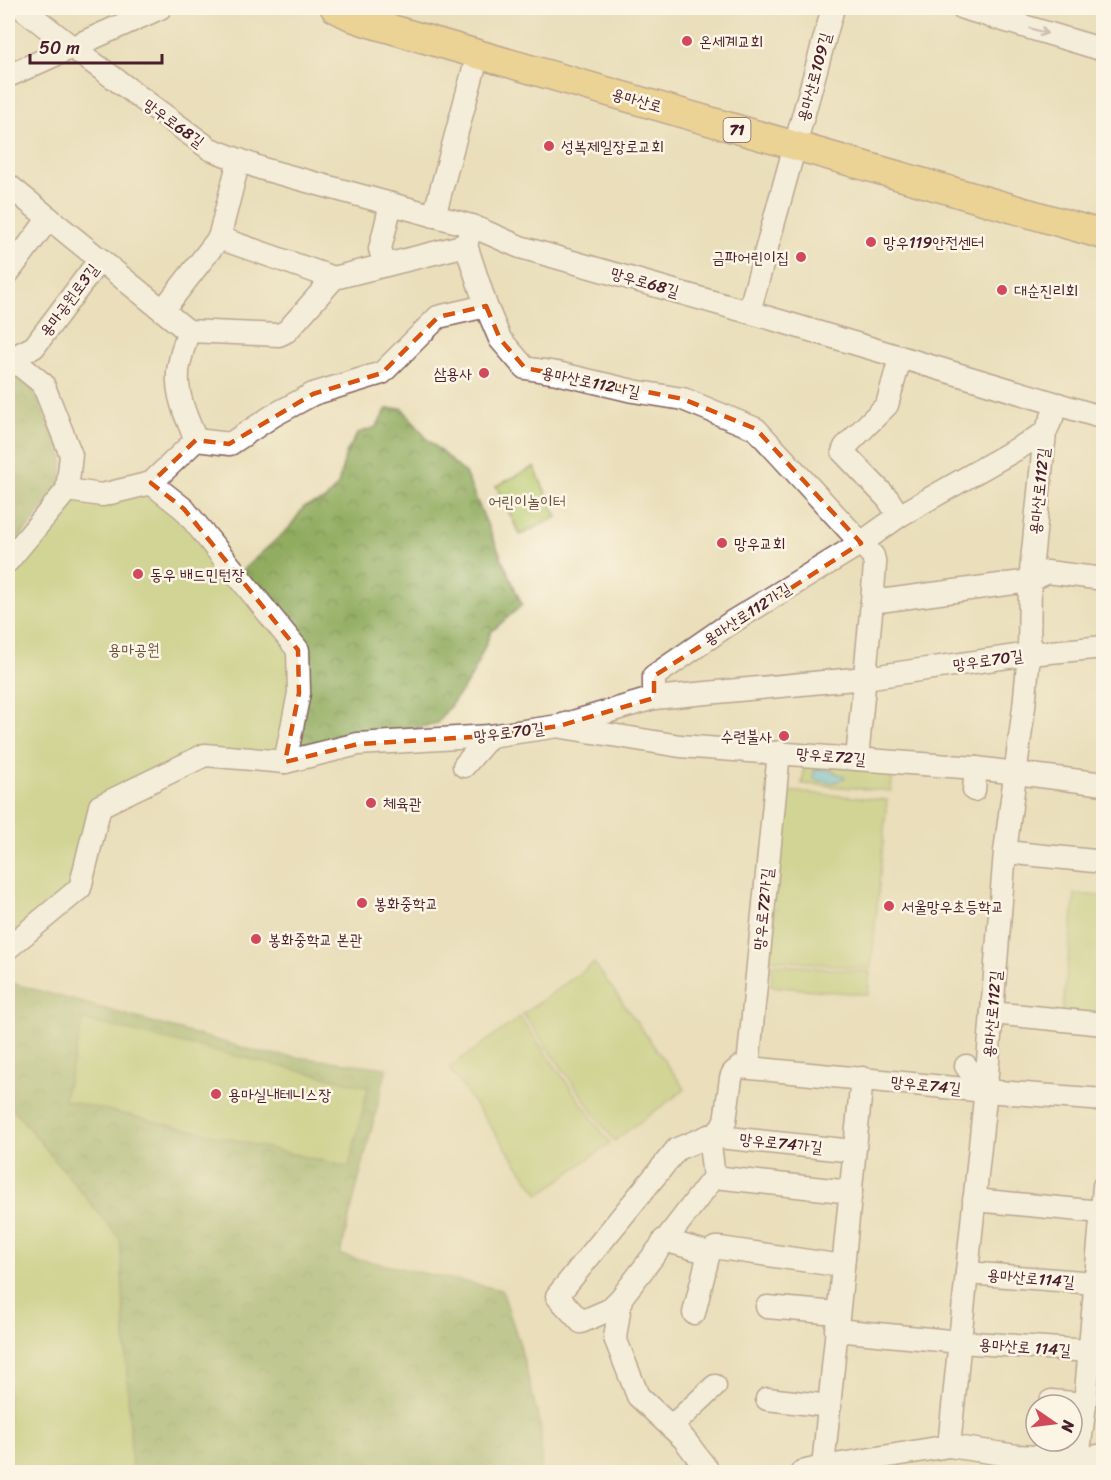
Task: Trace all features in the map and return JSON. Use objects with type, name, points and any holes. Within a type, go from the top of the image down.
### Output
[{"type":"main road","name":"용마산로","points":[[335,8],[355,18],[1104,235]]},
{"type":"street","name":"망우로68길","points":[[22,8],[210,149],[262,169],[434,216],[469,236],[520,246],[1104,418]]},
{"type":"street","points":[[8,76],[159,8]]},
{"type":"street","name":"용마산로109길","points":[[796,147],[833,8]]},
{"type":"street","points":[[963,8],[993,12],[1104,50]]},
{"type":"street","points":[[434,216],[478,54]]},
{"type":"street","points":[[749,312],[796,147]]},
{"type":"street","points":[[163,310],[219,238],[239,160]]},
{"type":"street","name":"용마공원로3길","points":[[8,185],[188,331]]},
{"type":"street","points":[[385,266],[380,249],[392,204]]},
{"type":"street","points":[[8,273],[49,218]]},
{"type":"street","points":[[196,440],[230,444],[274,415],[313,394],[382,373],[438,316],[486,306],[469,236],[385,266],[334,278],[219,238]]},
{"type":"street","name":"용마공원로3길","points":[[9,359],[34,347],[100,259]]},
{"type":"street","points":[[196,440],[182,409],[178,378],[188,331],[279,335],[287,331],[334,278]]},
{"type":"street","name":"용마산로112나길","points":[[486,306],[500,339],[525,368],[557,373],[633,392],[683,399],[756,429],[861,543]]},
{"type":"street","points":[[899,516],[888,499],[843,452],[845,447],[886,405],[900,358]]},
{"type":"street","points":[[8,561],[67,490],[70,449],[43,384],[9,359]]},
{"type":"street","name":"용마산로112길","points":[[949,1446],[985,1091],[1005,852],[1029,654],[1030,581],[1045,433],[1058,404]]},
{"type":"street","name":"용마산로112가길","points":[[654,698],[654,676],[732,622],[861,543],[899,516],[1045,433]]},
{"type":"street","points":[[67,490],[102,495],[151,483],[196,440]]},
{"type":"street","points":[[151,483],[184,509],[298,650],[299,693],[285,762]]},
{"type":"street","points":[[857,759],[875,560],[861,543]]},
{"type":"street","points":[[872,602],[1030,581],[1047,572],[1104,579]]},
{"type":"street","name":"망우로70길","points":[[8,948],[80,888],[100,806],[206,755],[285,762],[358,744],[490,736],[559,726],[654,698],[865,678],[1029,654],[1104,647]]},
{"type":"street","name":"망우로72길","points":[[559,726],[680,746],[857,759],[975,779],[1016,774],[1104,784]]},
{"type":"street","points":[[464,766],[490,736]]},
{"type":"street","name":"망우로72가길","points":[[748,1066],[779,752]]},
{"type":"street","points":[[1005,852],[1104,862]]},
{"type":"street","points":[[992,1013],[1104,1024]]},
{"type":"street","points":[[712,1136],[714,1178],[664,1239],[621,1298],[609,1310],[581,1322],[557,1296],[677,1149],[712,1136],[725,1121],[733,1073],[740,1067],[748,1066]]},
{"type":"street","name":"망우로74길","points":[[748,1066],[985,1091],[1104,1100]]},
{"type":"street","points":[[966,1066],[985,1091]]},
{"type":"street","points":[[861,1078],[830,1406],[812,1470],[949,1446],[1017,1456],[1078,1459],[1104,1455]]},
{"type":"street","name":"망우로74가길","points":[[712,1136],[854,1151]]},
{"type":"street","points":[[714,1178],[850,1192]]},
{"type":"street","points":[[974,1200],[1103,1198]]},
{"type":"street","name":"용마산로114길","points":[[1078,1459],[1103,1198]]},
{"type":"street","points":[[664,1239],[709,1254]]},
{"type":"street","points":[[694,1313],[709,1254],[715,1248],[843,1266]]},
{"type":"street","name":"용마산로114길","points":[[967,1273],[1095,1283]]},
{"type":"street","points":[[621,1298],[615,1338],[638,1396],[684,1440],[709,1473]]},
{"type":"street","points":[[767,1307],[837,1322],[960,1342]]},
{"type":"street","name":"용마산로 114길","points":[[960,1342],[1089,1351]]},
{"type":"street","points":[[671,1426],[715,1386]]},
{"type":"street","points":[[767,1399],[830,1406]]},
{"type":"highlighted area","points":[[486,306],[500,339],[525,368],[683,399],[756,429],[861,543],[654,676],[654,698],[559,726],[490,736],[358,744],[285,762],[299,693],[298,650],[184,509],[151,483],[196,440],[229,444],[313,394],[382,373],[438,317]]},
{"type":"green space","points":[[17,375],[29,381],[63,455],[60,488],[8,552],[8,379]]},
{"type":"green space","points":[[402,408],[428,440],[465,473],[522,605],[491,632],[471,678],[437,723],[285,762],[237,575],[289,528],[304,507],[325,500],[338,485],[346,453],[358,433],[376,427],[387,409]]},
{"type":"green space","name":"어린이놀이터","points":[[534,467],[557,517],[520,535],[496,486]]},
{"type":"green space","name":"용마공원","points":[[151,483],[298,650],[285,762],[205,755],[101,806],[80,888],[8,948],[8,560],[67,490]]},
{"type":"green space","points":[[805,763],[893,770],[891,791],[802,784]]},
{"type":"green space","points":[[786,791],[887,800],[871,969],[770,959]]},
{"type":"green space","points":[[1075,894],[1103,896],[1103,1021],[1062,1016]]},
{"type":"green space","points":[[594,963],[685,1089],[614,1141],[523,1014]]},
{"type":"green space","points":[[772,964],[870,972],[868,995],[771,986]]},
{"type":"green space","points":[[8,982],[263,1053],[387,1068],[340,1255],[502,1290],[520,1345],[541,1429],[541,1472],[132,1472],[120,1239],[8,1103]]},
{"type":"green space","points":[[520,1017],[610,1143],[539,1195],[449,1068]]},
{"type":"green space","name":"용마실내테니스장","points":[[83,1020],[368,1087],[349,1167],[64,1100]]},
{"type":"green space","points":[[8,1103],[120,1239],[132,1472],[8,1472]]},
{"type":"water","points":[[818,768],[845,777],[832,783],[815,780],[813,774]]},
{"type":"place","name":"온세계교회","points":[[687,41]]},
{"type":"place","name":"성복제일장로교회","points":[[549,146]]},
{"type":"place","name":"망우119안전센터","points":[[871,242]]},
{"type":"place","name":"금파어린이집","points":[[801,257]]},
{"type":"place","name":"대순진리회","points":[[1002,290]]},
{"type":"place","name":"삼용사","points":[[484,373]]},
{"type":"place","name":"망우교회","points":[[722,543]]},
{"type":"place","name":"동우 배드민턴장","points":[[138,574]]},
{"type":"place","name":"수련불사","points":[[784,736]]},
{"type":"place","name":"체육관","points":[[371,803]]},
{"type":"place","name":"봉화중학교","points":[[362,903]]},
{"type":"place","name":"서울망우초등학교","points":[[889,906]]},
{"type":"place","name":"봉화중학교 본관","points":[[256,939]]},
{"type":"place","name":"용마실내테니스장","points":[[216,1094]]}]
